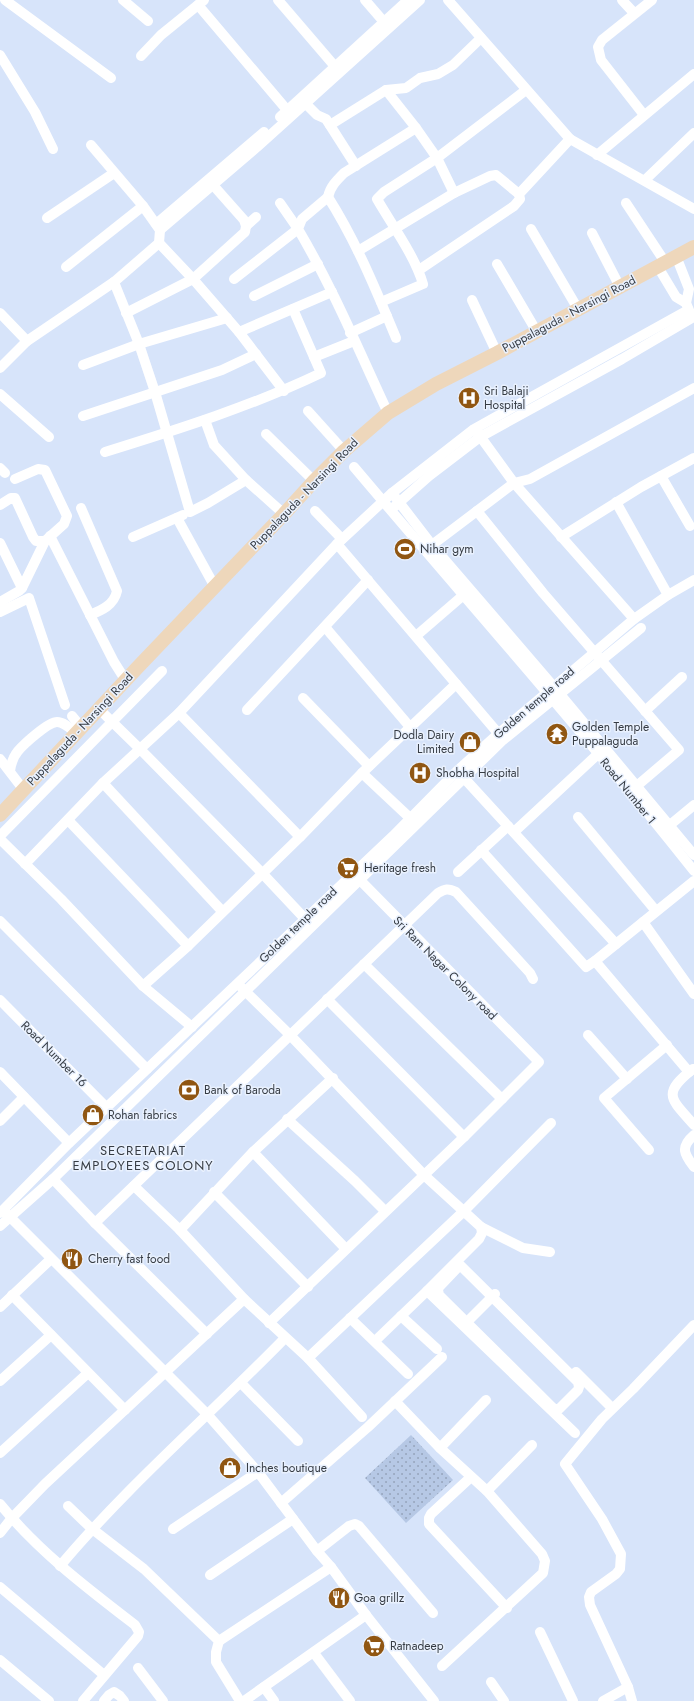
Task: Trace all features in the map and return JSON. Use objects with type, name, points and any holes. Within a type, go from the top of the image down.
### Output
[{"type":"street","points":[[5,0],[111,78]]},
{"type":"street","points":[[123,0],[148,21]]},
{"type":"street","points":[[278,0],[337,69]]},
{"type":"street","points":[[365,0],[384,22]]},
{"type":"street","points":[[158,227],[213,185],[408,0]]},
{"type":"street","points":[[337,69],[420,0]]},
{"type":"street","points":[[448,0],[570,139],[694,209]]},
{"type":"street","points":[[622,0],[634,13]]},
{"type":"street","points":[[644,115],[601,60],[598,54],[598,47],[602,40],[652,0]]},
{"type":"street","points":[[141,56],[161,35],[201,3],[287,110]]},
{"type":"street","points":[[330,125],[386,90],[406,88],[420,78],[438,74],[453,65],[481,38]]},
{"type":"street","points":[[0,55],[35,112],[53,149]]},
{"type":"street","points":[[597,155],[694,74]]},
{"type":"street","points":[[386,90],[437,158],[454,193]]},
{"type":"street","points":[[381,302],[423,284],[419,270],[377,199],[378,197],[437,158],[526,90]]},
{"type":"street","points":[[158,227],[287,110],[302,101]]},
{"type":"street","points":[[302,101],[317,115],[326,120],[356,166]]},
{"type":"street","points":[[234,279],[298,229],[302,218],[328,197],[330,189],[336,180],[344,173],[416,128]]},
{"type":"street","points":[[645,180],[694,133]]},
{"type":"street","points":[[419,270],[514,206],[520,199],[519,194],[570,139]]},
{"type":"street","points":[[91,145],[143,206],[158,227],[159,243],[194,279],[239,332],[284,391]]},
{"type":"street","points":[[47,218],[114,173]]},
{"type":"street","points":[[358,251],[454,193],[490,176],[496,176],[519,194]]},
{"type":"street","points":[[126,312],[194,279],[245,232],[246,226],[244,220],[213,185]]},
{"type":"street","points":[[328,197],[342,219],[358,251],[396,338]]},
{"type":"street","points":[[280,203],[298,229],[318,264],[388,413]]},
{"type":"street","points":[[626,203],[666,262],[689,289],[690,313]]},
{"type":"street","points":[[66,267],[143,206]]},
{"type":"street","points":[[246,226],[256,217]]},
{"type":"street","points":[[531,229],[578,310]]},
{"type":"street","points":[[592,234],[620,287]]},
{"type":"street","points":[[0,368],[27,341],[114,282],[159,243]]},
{"type":"street","name":"Puppalaguda - Narsingi Road","points":[[0,815],[23,790],[76,725],[98,708],[126,681],[314,481],[388,413],[436,384],[537,332],[694,247]]},
{"type":"street","points":[[666,262],[676,297],[690,313]]},
{"type":"street","points":[[254,296],[318,264]]},
{"type":"street","points":[[497,264],[537,332]]},
{"type":"street","points":[[114,282],[139,344],[155,392],[190,512]]},
{"type":"street","points":[[239,332],[332,292]]},
{"type":"street","points":[[472,300],[497,353]]},
{"type":"street","points":[[105,452],[205,420],[284,391],[321,373],[293,309]]},
{"type":"street","points":[[0,313],[27,341]]},
{"type":"street","points":[[25,864],[103,783],[141,750],[179,713],[212,676],[340,542],[392,493],[477,433],[622,359],[690,313]]},
{"type":"street","points":[[314,357],[387,316]]},
{"type":"street","points":[[83,365],[139,344],[227,318]]},
{"type":"street","points":[[83,416],[222,370],[256,354]]},
{"type":"street","points":[[428,548],[514,483],[530,479],[694,388]]},
{"type":"street","points":[[0,394],[49,437]]},
{"type":"street","points":[[308,411],[344,452]]},
{"type":"street","points":[[205,420],[214,445],[246,480],[284,514]]},
{"type":"street","points":[[477,433],[514,483],[634,619]]},
{"type":"street","points":[[390,511],[477,433]]},
{"type":"street","points":[[266,434],[314,481]]},
{"type":"street","points":[[561,537],[616,502],[694,458]]},
{"type":"street","points":[[354,467],[390,511],[428,548],[554,693]]},
{"type":"street","points":[[0,602],[22,588],[48,538],[64,524],[67,516],[46,472],[42,469],[38,469],[15,479]]},
{"type":"street","points":[[661,476],[690,526]]},
{"type":"street","points":[[133,537],[208,503],[246,480]]},
{"type":"street","points":[[392,493],[428,548]]},
{"type":"street","points":[[0,505],[11,498],[15,498],[33,537],[36,540],[48,538]]},
{"type":"street","points":[[616,502],[668,594]]},
{"type":"street","points":[[81,508],[117,591],[116,597],[107,607],[90,616]]},
{"type":"street","points":[[315,511],[368,580],[501,737]]},
{"type":"street","points":[[477,511],[543,592],[679,750],[633,789]]},
{"type":"street","points":[[177,518],[215,587]]},
{"type":"street","points":[[48,538],[114,662],[126,681]]},
{"type":"street","points":[[0,543],[22,588]]},
{"type":"street","points":[[247,710],[368,580]]},
{"type":"street","name":"Golden temple road","points":[[4,1214],[53,1179],[312,927],[360,880],[407,825],[457,771],[554,693],[594,652],[634,619],[668,594],[694,580]]},
{"type":"street","points":[[416,636],[467,592]]},
{"type":"street","points":[[0,612],[29,598],[65,705]]},
{"type":"street","points":[[325,627],[410,727]]},
{"type":"street","name":"Golden temple road","points":[[554,693],[602,661],[642,628]]},
{"type":"street","points":[[162,670],[0,838],[143,986],[192,1028]]},
{"type":"street","points":[[645,711],[682,677]]},
{"type":"street","points":[[143,986],[188,946],[222,911],[300,837],[366,769],[456,684]]},
{"type":"street","name":"Road Number 1","points":[[554,693],[598,754],[633,789]]},
{"type":"street","name":"Road Number 1","points":[[554,693],[665,828],[694,871]]},
{"type":"street","points":[[303,698],[366,769],[407,825]]},
{"type":"street","points":[[98,708],[262,873],[312,927]]},
{"type":"street","points":[[179,713],[300,837]]},
{"type":"street","points":[[10,771],[12,760],[18,752],[40,732],[53,723],[61,722],[76,725]]},
{"type":"street","name":"Golden temple road","points":[[407,825],[464,778],[501,737]]},
{"type":"street","points":[[458,872],[481,850],[511,829],[598,754]]},
{"type":"street","points":[[0,758],[23,790]]},
{"type":"street","points":[[464,778],[616,944]]},
{"type":"street","points":[[103,783],[222,911]]},
{"type":"street","points":[[665,828],[694,805]]},
{"type":"street","points":[[578,818],[656,911]]},
{"type":"street","points":[[68,820],[188,946]]},
{"type":"street","name":"Road Number 1","points":[[665,828],[694,854]]},
{"type":"street","name":"Golden temple road","points":[[0,1226],[4,1214],[69,1143],[192,1028],[353,872],[396,838]]},
{"type":"street","points":[[481,850],[586,967],[694,881]]},
{"type":"street","name":"Sri Ram Nagar Colony road","points":[[353,872],[403,925],[539,1062],[502,1099]]},
{"type":"street","points":[[95,1223],[403,925],[445,888],[456,892],[530,973],[533,979]]},
{"type":"street","points":[[0,921],[147,1069]]},
{"type":"street","points":[[643,922],[694,994]]},
{"type":"street","points":[[595,961],[667,1045],[691,1070],[672,1089],[672,1095],[676,1104],[694,1124]]},
{"type":"street","points":[[269,1323],[502,1099],[364,964]]},
{"type":"street","points":[[238,984],[333,1078],[424,1175],[481,1227],[523,1248],[550,1252]]},
{"type":"street","points":[[327,999],[464,1137]]},
{"type":"street","name":"Road Number 16","points":[[0,1000],[107,1108]]},
{"type":"street","points":[[588,1035],[627,1079]]},
{"type":"street","points":[[649,1150],[604,1099],[667,1045]]},
{"type":"street","points":[[0,1072],[69,1143]]},
{"type":"street","points":[[180,1230],[253,1152],[333,1078]]},
{"type":"street","points":[[0,1121],[24,1097]]},
{"type":"street","points":[[288,1119],[385,1211]]},
{"type":"street","points":[[308,1358],[464,1211],[551,1123]]},
{"type":"street","points":[[694,1135],[687,1141],[684,1151],[686,1157],[694,1167]]},
{"type":"street","points":[[253,1152],[346,1249]]},
{"type":"street","points":[[53,1179],[95,1223],[207,1334]]},
{"type":"street","points":[[134,1186],[180,1230],[244,1299],[308,1358],[362,1417]]},
{"type":"street","points":[[214,1192],[308,1287]]},
{"type":"street","points":[[4,1214],[52,1259],[165,1373],[208,1414],[258,1472],[366,1615],[434,1701]]},
{"type":"street","points":[[461,1262],[579,1384],[578,1390],[559,1409],[554,1409],[439,1295],[438,1290],[479,1239],[482,1233],[481,1227]]},
{"type":"street","points":[[0,1307],[52,1259]]},
{"type":"street","points":[[375,1341],[461,1262]]},
{"type":"street","points":[[428,1291],[575,1433]]},
{"type":"street","points":[[12,1295],[125,1410]]},
{"type":"street","points":[[466,1322],[493,1295]]},
{"type":"street","points":[[0,1532],[45,1484],[244,1299]]},
{"type":"street","points":[[281,1503],[395,1401],[439,1353],[401,1316]]},
{"type":"street","points":[[350,1318],[408,1374]]},
{"type":"street","points":[[632,1701],[628,1687],[590,1605],[589,1597],[591,1592],[616,1574],[620,1569],[621,1554],[602,1520],[565,1464],[602,1418],[694,1325]]},
{"type":"street","points":[[525,1327],[612,1408]]},
{"type":"street","points":[[0,1381],[51,1335]]},
{"type":"street","points":[[60,1566],[91,1528],[241,1383],[285,1338]]},
{"type":"street","points":[[0,1453],[88,1373]]},
{"type":"street","points":[[241,1383],[298,1441]]},
{"type":"street","points":[[440,1448],[486,1400]]},
{"type":"street","points":[[395,1401],[440,1448],[487,1491],[542,1554],[545,1561],[543,1573],[507,1608],[442,1666]]},
{"type":"street","points":[[487,1491],[532,1445]]},
{"type":"street","points":[[173,1529],[258,1472]]},
{"type":"street","points":[[471,1477],[431,1514],[429,1524],[507,1608]]},
{"type":"street","points":[[0,1504],[11,1519],[60,1566],[134,1625],[139,1632],[138,1636],[83,1701]]},
{"type":"street","points":[[68,1506],[91,1528],[144,1569],[219,1641]]},
{"type":"street","points":[[210,1575],[293,1518]]},
{"type":"street","points":[[317,1551],[349,1526],[355,1524],[359,1526],[433,1613]]},
{"type":"street","points":[[240,1701],[216,1662],[216,1652],[219,1641],[331,1567]]},
{"type":"street","points":[[0,1587],[104,1675]]},
{"type":"street","points":[[244,1701],[366,1615]]},
{"type":"street","points":[[540,1632],[572,1701]]},
{"type":"street","points":[[314,1653],[350,1701]]},
{"type":"street","points":[[0,1660],[49,1701]]},
{"type":"street","points":[[138,1668],[163,1701]]},
{"type":"street","points":[[491,1682],[504,1701]]},
{"type":"street","points":[[264,1687],[274,1701]]},
{"type":"street","points":[[603,1701],[628,1687]]},
{"type":"street","points":[[104,1701],[114,1692],[124,1701]]},
{"type":"shaded area","points":[[411,1435],[453,1480],[406,1523],[365,1478]]},
{"type":"place","name":"Sri Balaji Hospital","points":[[469,398]]},
{"type":"place","name":"Nihar gym","points":[[405,549]]},
{"type":"place","name":"Golden Temple Puppalaguda","points":[[557,734]]},
{"type":"place","name":"Dodla Dairy Limited","points":[[470,742]]},
{"type":"place","name":"Shobha Hospital","points":[[420,773]]},
{"type":"place","name":"Heritage fresh","points":[[348,868]]},
{"type":"place","name":"Bank of Baroda","points":[[189,1090]]},
{"type":"place","name":"Rohan fabrics","points":[[93,1115]]},
{"type":"place","name":"Cherry fast food","points":[[72,1259]]},
{"type":"place","name":"Inches boutique","points":[[230,1468]]},
{"type":"place","name":"Goa grillz","points":[[339,1598]]},
{"type":"place","name":"Ratnadeep","points":[[374,1646]]},
{"type":"district","name":"SECRETARIAT EMPLOYEES COLONY","points":[[143,1158]]}]
